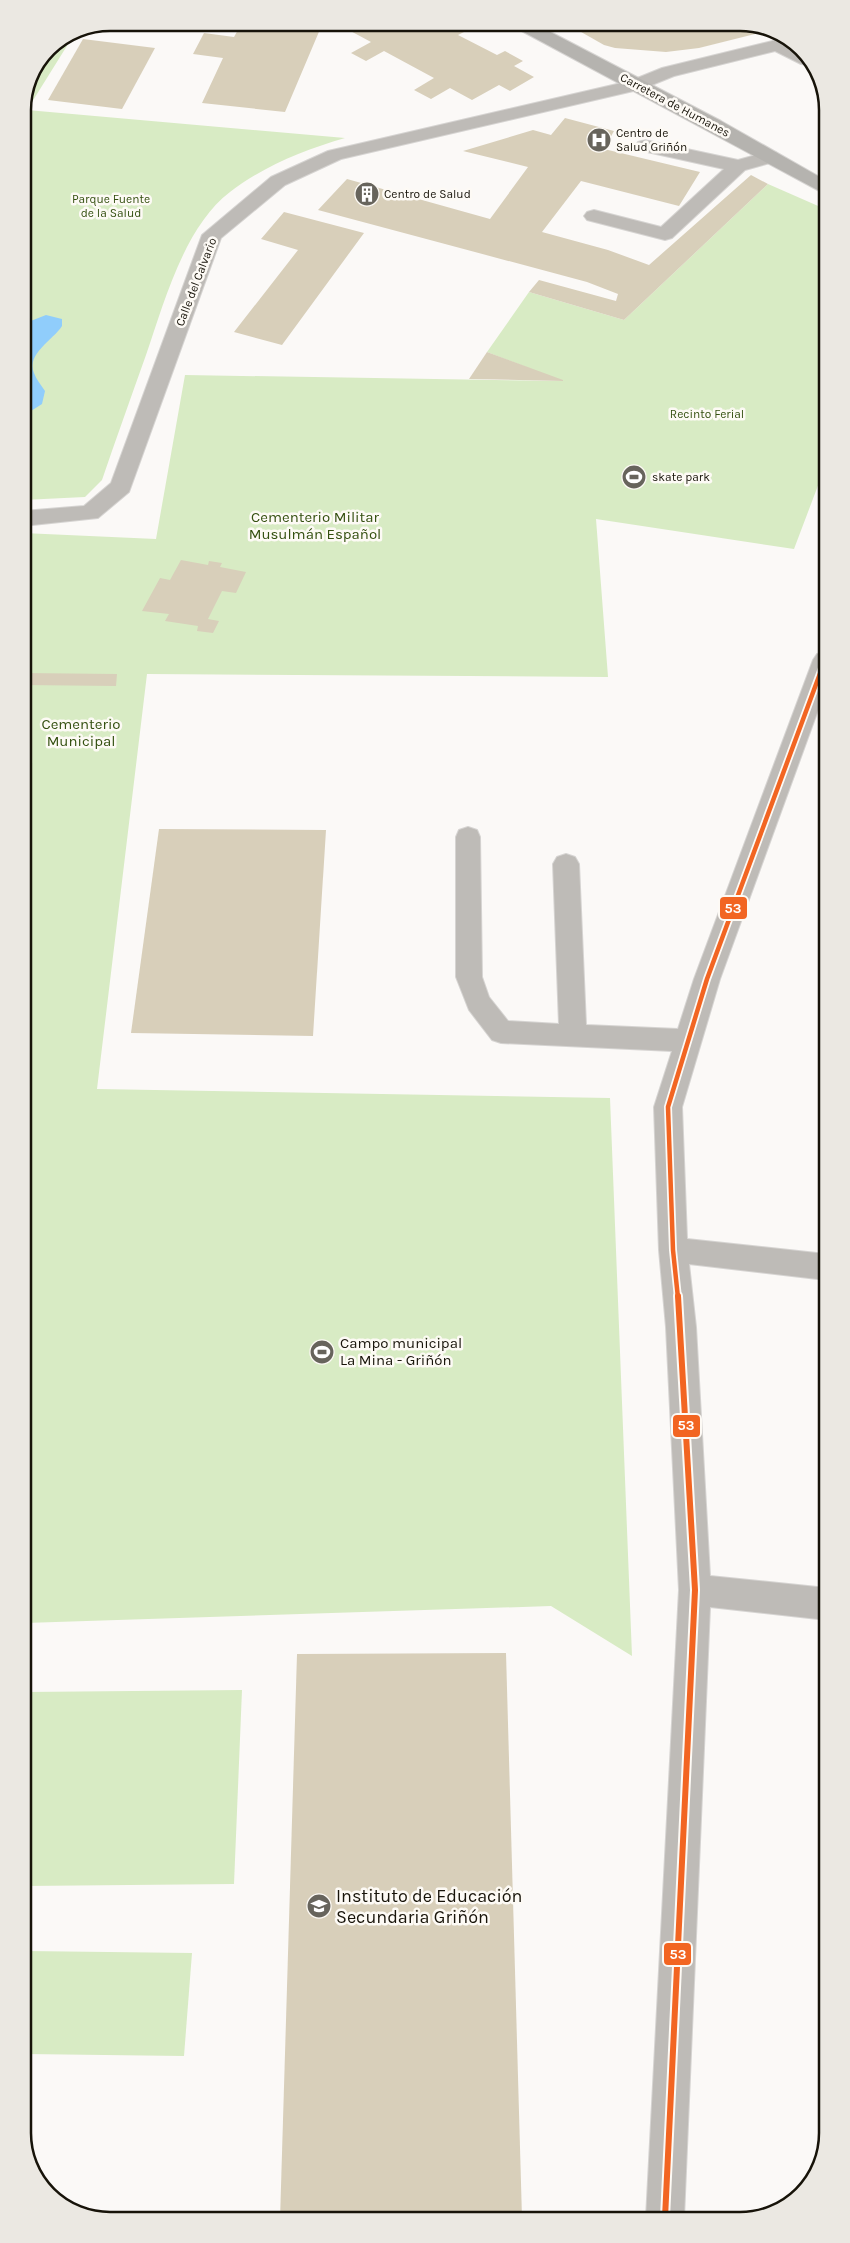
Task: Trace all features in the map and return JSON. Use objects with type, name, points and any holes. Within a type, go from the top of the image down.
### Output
[{"type":"main road","name":"Carretera de Humanes","points":[[535,31],[819,185]]},
{"type":"street","name":"Calle del Calvario","points":[[31,517],[90,513],[121,488],[212,235],[278,181],[335,155],[636,85],[668,72],[782,44]]},
{"type":"street","points":[[645,146],[738,166],[770,158]]},
{"type":"street","points":[[594,216],[665,234],[738,166]]},
{"type":"street","points":[[665,2212],[695,1590],[681,1327],[673,1250],[668,1107],[707,979],[819,676]]},
{"type":"street","points":[[468,837],[469,977],[478,1002],[500,1032],[689,1041]]},
{"type":"street","points":[[566,864],[573,1035]]},
{"type":"street","points":[[673,1250],[819,1266]]},
{"type":"street","points":[[695,1590],[819,1603]]},
{"type":"green space","name":"Parque Fuente de la Salud","points":[[68,44],[31,103],[37,80],[45,66],[54,54]]},
{"type":"green space","name":"Parque Fuente de la Salud","points":[[31,110],[345,138],[300,154],[257,174],[230,192],[214,207],[200,225],[177,267],[168,290],[102,480],[85,497],[31,500]]},
{"type":"green space","points":[[768,184],[819,206],[819,483],[794,549],[596,519],[608,677],[147,674],[97,1089],[610,1098],[632,1656],[551,1606],[31,1623],[31,533],[156,539],[185,375],[562,381],[487,352],[529,292],[624,320]]},
{"type":"green space","points":[[242,1690],[234,1884],[31,1886],[31,1692]]},
{"type":"green space","points":[[31,1951],[192,1953],[184,2056],[31,2054]]},
{"type":"water","points":[[46,315],[62,319],[62,326],[37,353],[34,360],[34,373],[45,391],[42,404],[31,411],[31,321]]},
{"type":"building","points":[[237,31],[319,31],[285,112],[202,103],[223,58],[193,54],[204,33],[234,37]]},
{"type":"building","points":[[350,31],[466,31],[458,35],[497,55],[505,51],[523,61],[514,66],[534,77],[510,91],[499,85],[472,100],[450,88],[431,99],[414,90],[434,78],[384,51],[366,61],[351,53],[371,42]]},
{"type":"building","points":[[579,31],[745,31],[757,33],[699,48],[666,52],[615,48],[604,45]]},
{"type":"building","points":[[83,39],[155,48],[122,109],[48,100]]},
{"type":"building","name":"Centro de Salud","points":[[565,118],[614,131],[604,149],[700,172],[679,206],[581,181],[542,232],[608,250],[649,265],[751,175],[768,184],[624,320],[529,292],[539,280],[616,301],[618,294],[587,282],[318,210],[347,179],[490,219],[528,167],[463,151],[533,130],[551,135]]},
{"type":"building","points":[[284,212],[364,233],[282,345],[234,332],[298,250],[261,239]]},
{"type":"building","points":[[487,352],[563,380],[563,381],[469,379]]},
{"type":"building","points":[[181,560],[208,565],[209,561],[222,563],[220,567],[246,572],[236,593],[222,591],[208,619],[219,621],[213,633],[197,631],[198,626],[165,621],[169,614],[142,611],[160,578],[170,580]]},
{"type":"building","points":[[31,673],[117,674],[116,686],[31,685]]},
{"type":"building","points":[[159,829],[326,830],[313,1036],[131,1033]]},
{"type":"building","points":[[506,1653],[522,2212],[280,2212],[297,1654]]},
{"type":"transit line","name":"53","points":[[665,2212],[695,1590],[681,1327],[673,1250],[668,1107],[707,979],[819,676]]},
{"type":"place","name":"Centro de Salud Griñón","points":[[599,140]]},
{"type":"place","name":"Centro de Salud","points":[[367,194]]},
{"type":"place","name":"skate park","points":[[634,477]]},
{"type":"place","name":"Campo municipal La Mina - Griñón","points":[[322,1352]]},
{"type":"place","name":"Instituto de Educación Secundaria Griñón","points":[[319,1906]]},
{"type":"park label","name":"Recinto Ferial","points":[[707,414]]},
{"type":"park label","name":"Cementerio Militar Musulmán Español","points":[[315,526]]},
{"type":"park label","name":"Cementerio Municipal","points":[[81,732]]}]
